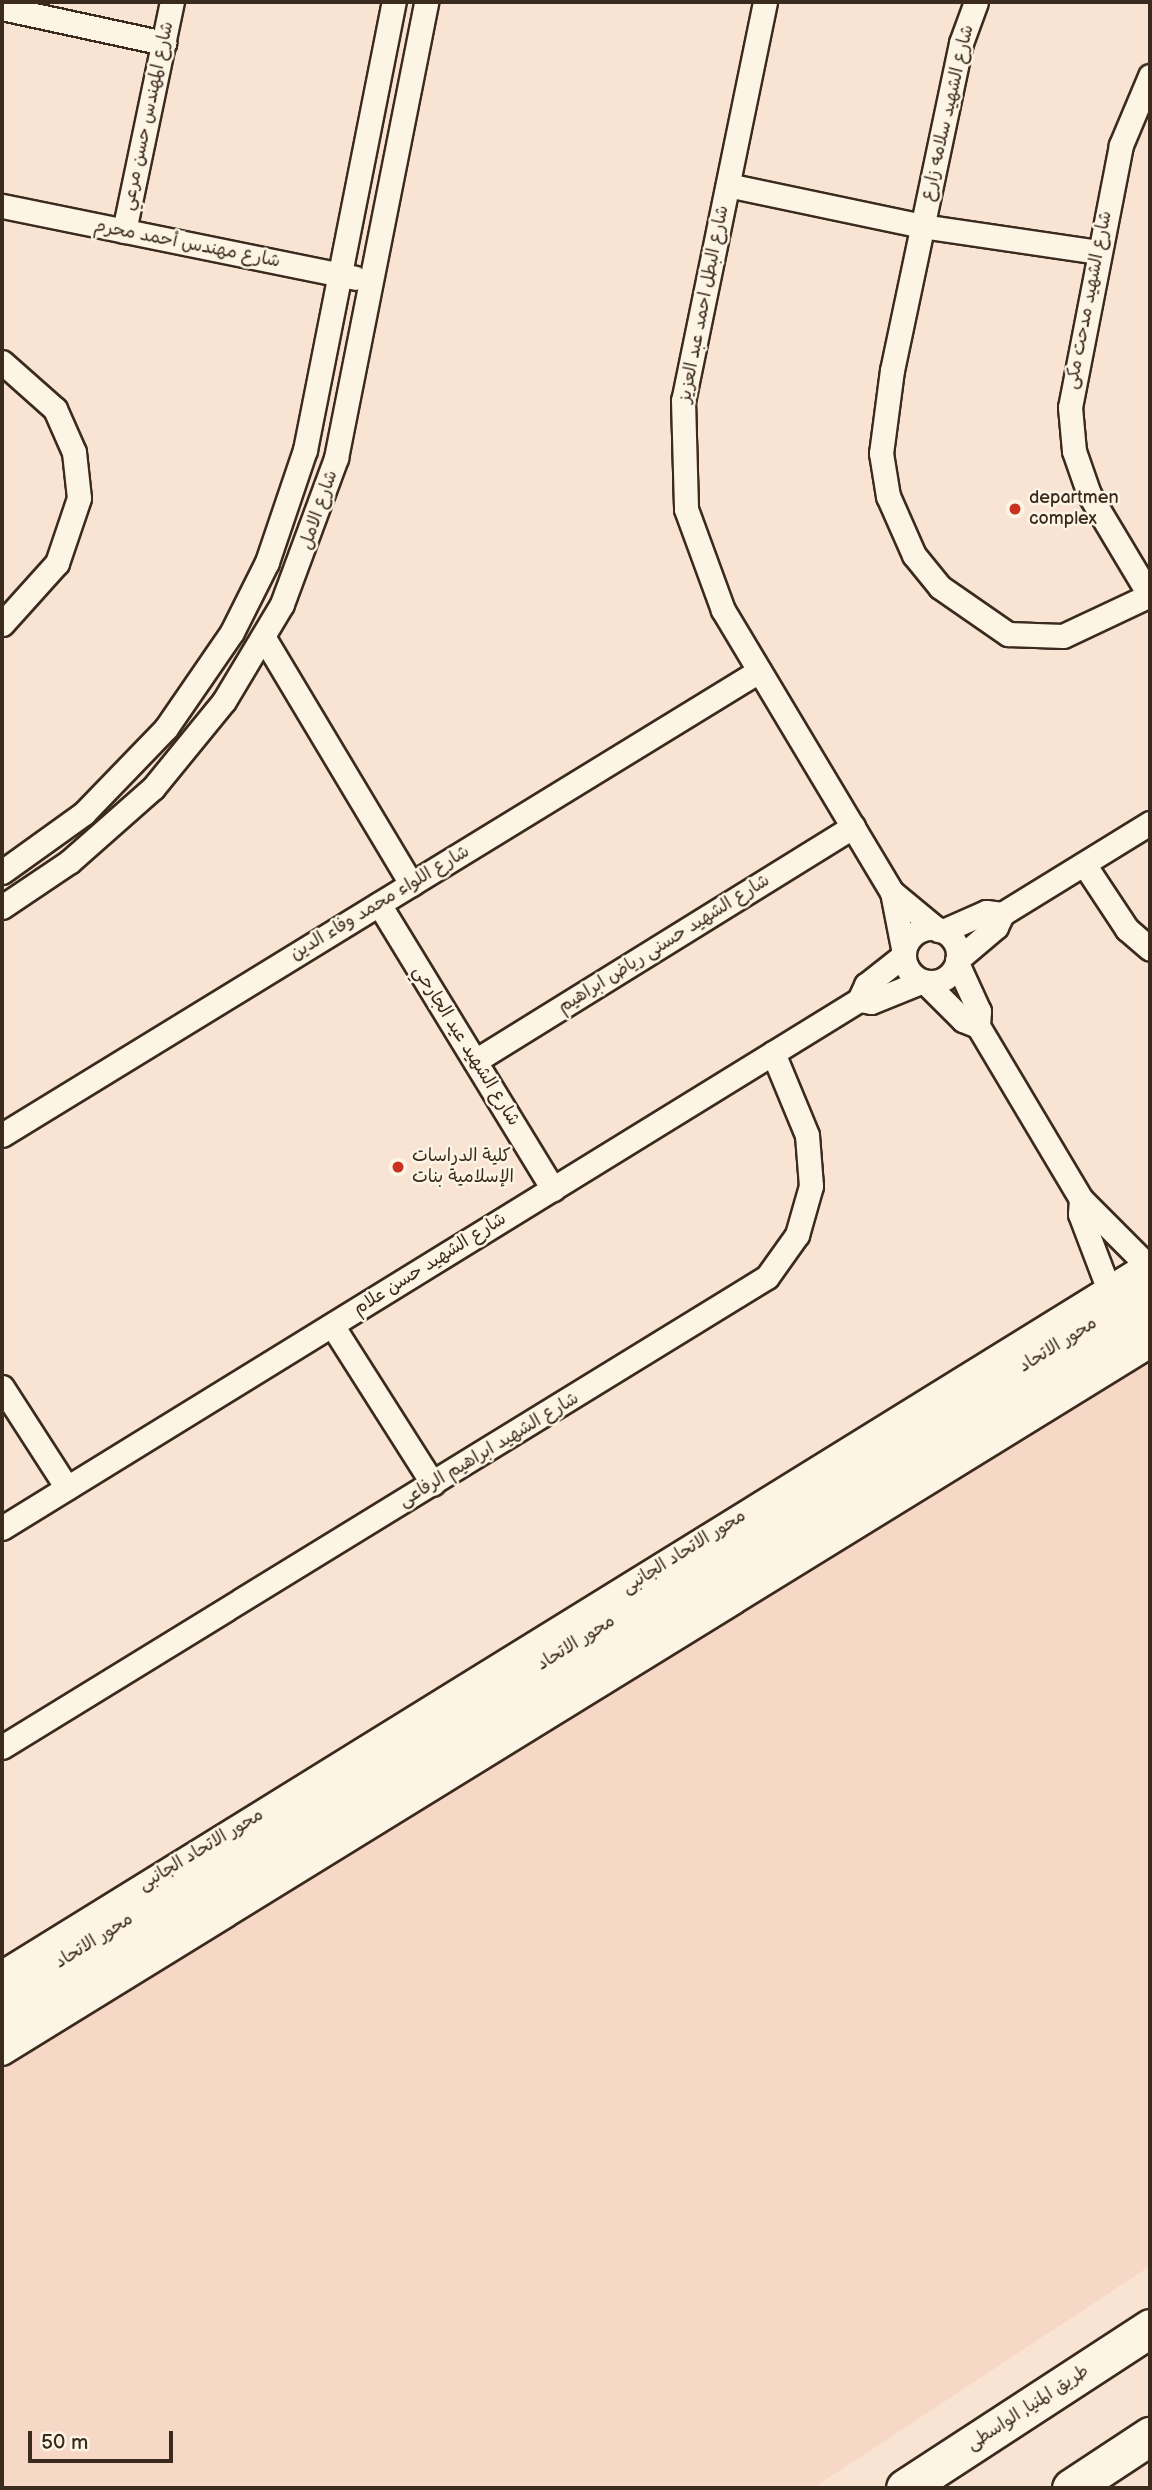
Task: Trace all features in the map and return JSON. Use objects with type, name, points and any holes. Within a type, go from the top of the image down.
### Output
[{"type":"main road","name":"طريق المنيا, الواسطى","points":[[905,2488],[1150,2328]]},
{"type":"main road","points":[[1071,2488],[1150,2436]]},
{"type":"street","name":"شارع المهندس حسن مرعي","points":[[124,231],[172,2]]},
{"type":"street","name":"شارع الامل","points":[[2,872],[54,838],[140,758],[232,632],[294,488],[341,275],[394,2]]},
{"type":"street","name":"شارع الامل","points":[[2,907],[78,855],[153,788],[209,721],[264,638],[326,496],[372,281],[426,2]]},
{"type":"street","name":"شارع البطل احمد عبد العزيز","points":[[765,2],[683,400],[682,473],[707,578],[759,671],[892,892],[940,931]]},
{"type":"street","name":"شارع الشهيد سلامه زارع","points":[[976,2],[922,226],[881,453],[892,506],[914,555],[972,614],[1027,638],[1080,631],[1150,595]]},
{"type":"street","points":[[2,8],[163,43]]},
{"type":"street","name":"شارع الشهيد مدحت مكى","points":[[1150,76],[1121,145],[1071,387],[1071,429],[1089,494],[1150,595]]},
{"type":"street","points":[[728,185],[922,226],[1098,252]]},
{"type":"street","name":"شارع مهندس أحمد محرم","points":[[2,206],[372,281]]},
{"type":"street","points":[[2,362],[55,410],[74,452],[79,498],[57,563],[2,624]]},
{"type":"street","points":[[264,638],[411,884]]},
{"type":"street","name":"شارع اللواء محمد وفاء الدين","points":[[2,1135],[759,671]]},
{"type":"street","points":[[924,981],[945,978],[957,961],[996,927],[1002,914],[1150,823]]},
{"type":"street","name":"شارع الشهيد حسنى رياض ابراهيم","points":[[475,1062],[853,827]]},
{"type":"street","points":[[1084,864],[1127,929],[1150,949]]},
{"type":"street","name":"شارع البطل احمد عبد العزيز","points":[[892,892],[904,954]]},
{"type":"street","name":"شارع الشهيد عيد الجارحي","points":[[379,904],[553,1189]]},
{"type":"street","points":[[978,1026],[963,1020],[924,981],[911,973],[904,954],[916,934],[940,931],[986,912],[1002,914]]},
{"type":"street","points":[[940,931],[956,946],[957,961],[979,1011],[978,1026],[1081,1199],[1150,1270]]},
{"type":"street","name":"شارع الشهيد حسن علام","points":[[2,1528],[859,1000],[866,985],[904,954]]},
{"type":"street","name":"شارع الشهيد حسن علام","points":[[859,1000],[874,1001],[924,981]]},
{"type":"street","name":"شارع الشهيد ابراهيم الرفاعى","points":[[2,1747],[747,1293],[784,1258],[806,1211],[811,1160],[773,1054]]},
{"type":"street","points":[[2,2053],[1131,1318],[1080,1214],[1081,1199]]},
{"type":"street","name":"محور الاتحاد","points":[[2,2027],[1131,1318],[1150,1270]]},
{"type":"street","name":"محور الاتحاد","points":[[2,1997],[1131,1318]]},
{"type":"street","name":"محور الاتحاد الجانبى","points":[[2,1972],[1131,1318]]},
{"type":"street","points":[[332,1325],[433,1484]]},
{"type":"street","points":[[2,1387],[67,1488]]},
{"type":"shaded area","points":[[1150,1311],[1150,2266],[813,2488],[2,2488],[2,2018]]},
{"type":"place","name":"departmen complex","points":[[1015,509]]},
{"type":"place","name":"كلية الدراسات الإسلامية بنات","points":[[398,1167]]}]
